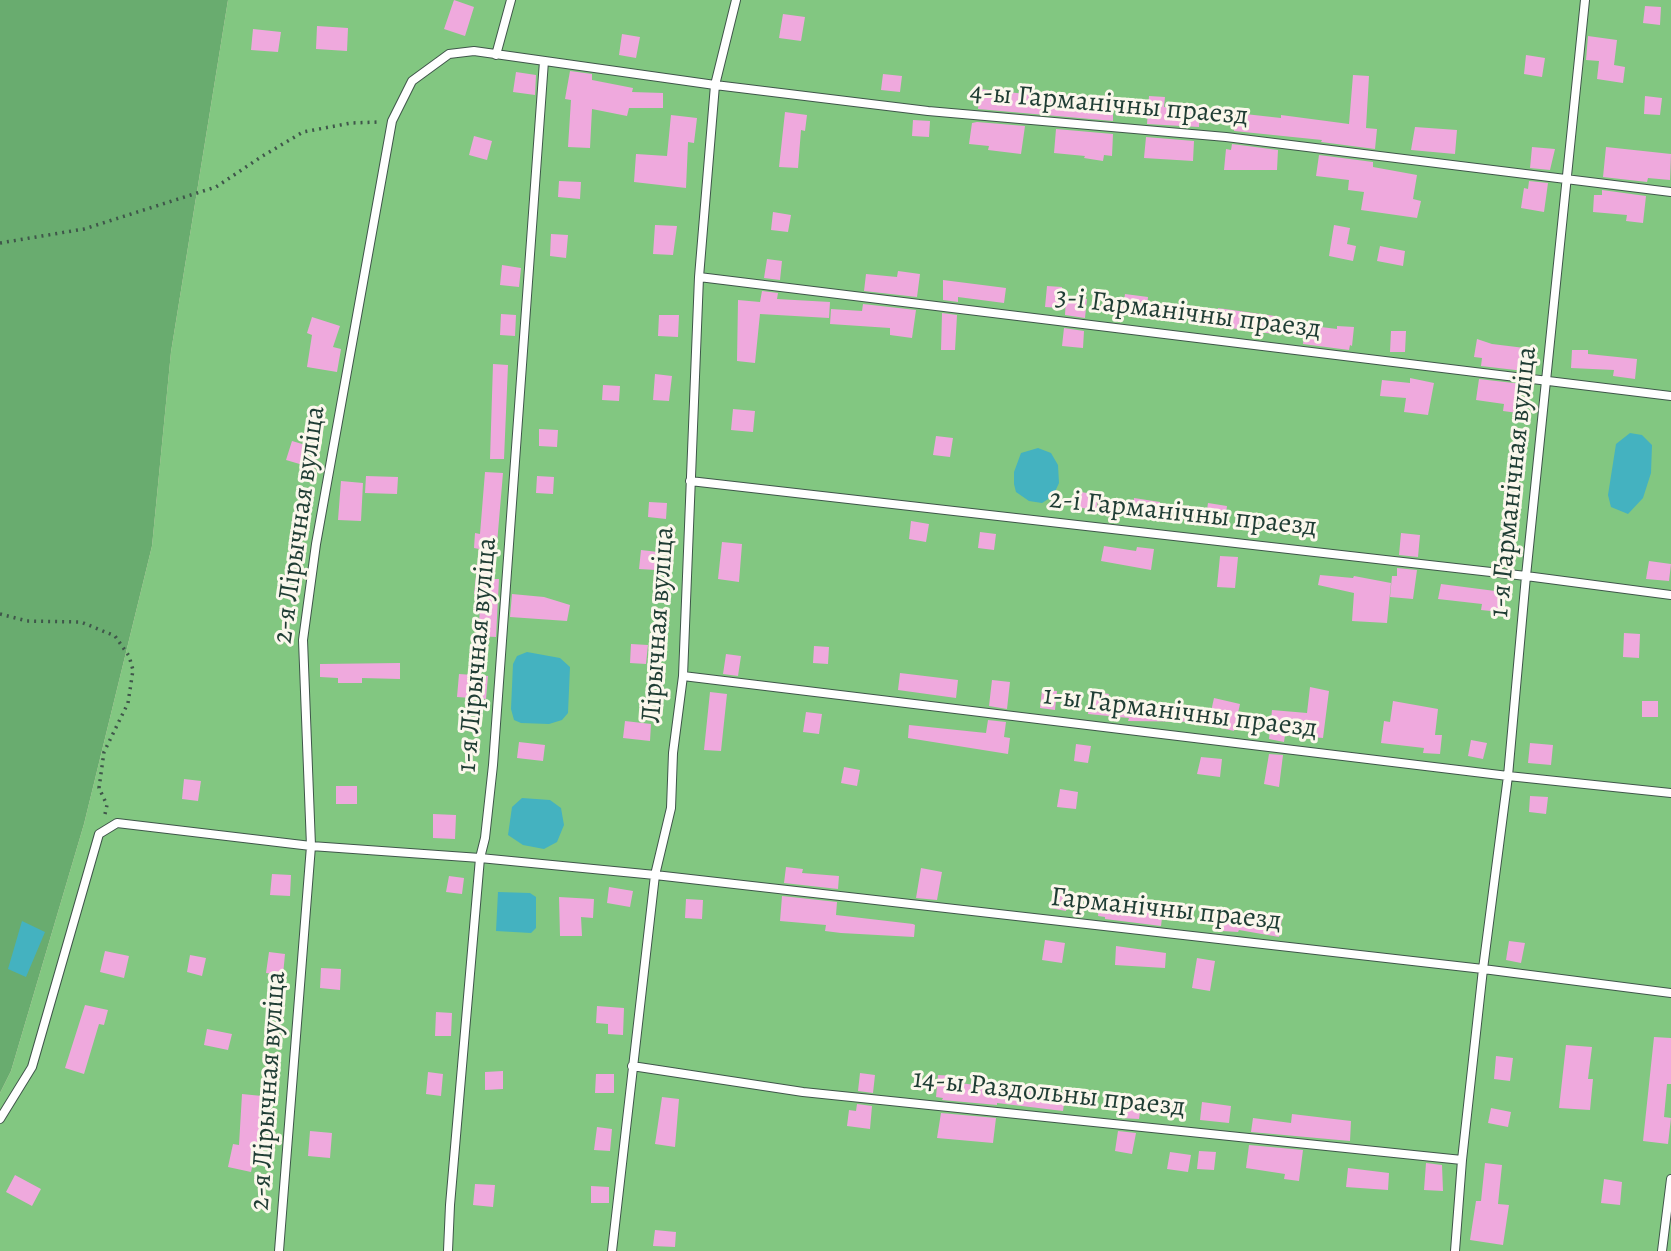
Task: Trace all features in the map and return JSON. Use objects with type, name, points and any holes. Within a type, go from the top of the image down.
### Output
[{"type":"lane","points":[[496,55],[511,0]]},
{"type":"lane","name":"Лірычная вуліца","points":[[612,1251],[655,875],[671,808],[673,753],[683,676],[699,277],[715,85],[736,0]]},
{"type":"lane","name":"1-я Гарманічная вуліца","points":[[1455,1251],[1483,969],[1508,776],[1585,0]]},
{"type":"lane","name":"2-я Лірычная вуліца","points":[[279,1251],[311,846],[303,640],[316,544],[391,121],[412,81],[449,54],[474,51],[544,61]]},
{"type":"lane","name":"4-ы Гарманічны праезд","points":[[544,61],[928,111],[1226,137],[1671,192]]},
{"type":"lane","name":"1-я Лірычная вуліца","points":[[448,1251],[480,858],[485,838],[494,751],[544,61]]},
{"type":"lane","name":"3-і Гарманічны праезд","points":[[699,277],[1671,396]]},
{"type":"lane","name":"2-і Гарманічны праезд","points":[[691,481],[1526,576],[1671,595]]},
{"type":"lane","name":"1-ы Гарманічны праезд","points":[[683,676],[1508,776],[1671,793]]},
{"type":"lane","name":"Гарманічны праезд","points":[[108,828],[117,823],[311,846],[480,858],[655,875],[1483,969],[1671,993]]},
{"type":"lane","points":[[0,1119],[32,1067],[99,834],[108,828]]},
{"type":"lane","name":"14-ы Раздольны праезд","points":[[632,1066],[817,1094],[1462,1160]]},
{"type":"lane","points":[[1662,1251],[1671,1178]]},
{"type":"path","points":[[0,243],[84,229],[216,187],[303,132],[351,123],[391,121]]},
{"type":"path","points":[[0,614],[27,621],[81,622],[115,636],[129,656],[133,670],[128,704],[104,752],[99,788],[107,805],[103,820],[108,828]]},
{"type":"green space","points":[[0,0],[228,0],[171,352],[152,546],[84,824],[11,1071],[0,1093]]},
{"type":"green space","points":[[228,0],[1671,0],[1671,1251],[0,1251],[0,1093],[11,1071],[84,824],[152,546],[171,352]]},
{"type":"water","points":[[1630,433],[1642,435],[1652,445],[1651,473],[1643,498],[1628,514],[1611,507],[1608,495],[1616,444]]},
{"type":"water","points":[[1038,448],[1051,453],[1058,465],[1059,483],[1053,496],[1042,503],[1029,501],[1016,492],[1014,484],[1014,472],[1021,453]]},
{"type":"water","points":[[527,652],[560,658],[570,667],[568,713],[562,720],[549,724],[521,723],[514,720],[511,709],[513,664],[517,656]]},
{"type":"water","points":[[522,798],[550,800],[561,808],[564,825],[557,842],[544,849],[523,845],[508,835],[512,807]]},
{"type":"water","points":[[498,892],[530,893],[536,897],[536,928],[531,933],[496,931]]},
{"type":"water","points":[[22,921],[45,932],[26,977],[8,969]]},
{"type":"building","points":[[454,0],[474,7],[465,36],[444,29]]},
{"type":"building","points":[[1645,6],[1661,7],[1660,25],[1643,23]]},
{"type":"building","points":[[783,14],[805,17],[801,41],[779,38]]},
{"type":"building","points":[[317,26],[348,28],[347,51],[316,49]]},
{"type":"building","points":[[253,29],[281,32],[278,52],[251,50]]},
{"type":"building","points":[[622,34],[640,37],[636,58],[619,55]]},
{"type":"building","points":[[1588,36],[1617,40],[1614,65],[1625,67],[1623,83],[1597,79],[1599,61],[1586,60]]},
{"type":"building","points":[[1526,55],[1545,58],[1542,77],[1524,74]]},
{"type":"building","points":[[570,71],[592,74],[592,80],[633,88],[632,92],[663,93],[663,108],[629,108],[627,116],[592,109],[590,148],[568,147],[571,100],[565,99]]},
{"type":"building","points":[[516,72],[536,75],[535,95],[513,92]]},
{"type":"building","points":[[883,74],[902,76],[900,92],[881,90]]},
{"type":"building","points":[[1353,75],[1369,76],[1366,128],[1377,129],[1375,149],[1321,142],[1322,140],[1234,131],[1236,113],[1281,118],[1281,115],[1349,124]]},
{"type":"building","points":[[980,89],[1072,99],[1072,105],[1113,105],[1113,121],[978,109]]},
{"type":"building","points":[[1149,96],[1165,97],[1164,107],[1200,110],[1199,127],[1147,124]]},
{"type":"building","points":[[1645,96],[1662,98],[1660,115],[1644,114]]},
{"type":"building","points":[[785,112],[807,115],[805,131],[801,130],[798,168],[779,167]]},
{"type":"building","points":[[671,115],[697,118],[694,143],[688,142],[686,188],[634,182],[636,154],[667,156]]},
{"type":"building","points":[[913,120],[930,121],[929,137],[912,136]]},
{"type":"building","points":[[972,123],[1025,126],[1021,154],[988,150],[989,146],[969,144]]},
{"type":"building","points":[[1415,127],[1457,130],[1455,154],[1411,150]]},
{"type":"building","points":[[1056,129],[1113,134],[1112,156],[1104,155],[1103,161],[1054,153]]},
{"type":"building","points":[[474,136],[492,141],[487,160],[469,155]]},
{"type":"building","points":[[1146,137],[1194,141],[1193,161],[1144,158]]},
{"type":"building","points":[[1232,144],[1278,150],[1277,170],[1224,170],[1226,149],[1231,150]]},
{"type":"building","points":[[1532,147],[1555,149],[1550,170],[1530,168]]},
{"type":"building","points":[[1606,147],[1671,154],[1670,180],[1648,178],[1647,182],[1603,177]]},
{"type":"building","points":[[1319,155],[1373,162],[1373,167],[1417,175],[1413,199],[1421,201],[1417,218],[1361,210],[1364,192],[1348,190],[1349,180],[1316,176]]},
{"type":"building","points":[[559,181],[581,182],[580,199],[558,197]]},
{"type":"building","points":[[1529,181],[1548,183],[1544,212],[1521,208],[1524,188],[1528,189]]},
{"type":"building","points":[[1602,190],[1646,196],[1643,223],[1626,221],[1627,215],[1593,212],[1594,195],[1602,195]]},
{"type":"building","points":[[773,212],[791,215],[788,232],[771,230]]},
{"type":"building","points":[[655,225],[677,226],[673,255],[653,254]]},
{"type":"building","points":[[1334,225],[1350,228],[1347,244],[1356,246],[1353,261],[1329,256]]},
{"type":"building","points":[[551,234],[568,235],[566,258],[550,256]]},
{"type":"building","points":[[1380,246],[1405,251],[1403,266],[1377,261]]},
{"type":"building","points":[[767,259],[782,261],[780,280],[764,278]]},
{"type":"building","points":[[502,265],[521,268],[519,287],[500,285]]},
{"type":"building","points":[[898,271],[920,274],[917,297],[864,291],[866,274],[897,277]]},
{"type":"building","points":[[943,280],[1006,288],[1004,303],[958,297],[958,302],[943,300]]},
{"type":"building","points":[[1047,286],[1062,287],[1060,308],[1045,307]]},
{"type":"building","points":[[762,291],[778,293],[777,299],[830,302],[829,318],[760,314],[755,363],[737,361],[738,300],[760,302]]},
{"type":"building","points":[[1125,294],[1148,297],[1146,317],[1122,314]]},
{"type":"building","points":[[1066,296],[1087,299],[1085,318],[1065,315]]},
{"type":"building","points":[[863,304],[916,310],[912,338],[890,335],[890,328],[830,324],[831,309],[862,311]]},
{"type":"building","points":[[1218,308],[1275,316],[1274,334],[1216,326]]},
{"type":"building","points":[[942,313],[957,315],[955,350],[941,350]]},
{"type":"building","points":[[501,314],[516,315],[515,336],[500,335]]},
{"type":"building","points":[[659,315],[679,315],[678,337],[658,336]]},
{"type":"building","points":[[312,317],[340,326],[333,347],[341,349],[337,372],[307,367],[312,335],[307,333]]},
{"type":"building","points":[[1305,325],[1337,329],[1337,326],[1354,327],[1352,346],[1350,345],[1349,350],[1303,344]]},
{"type":"building","points":[[1064,328],[1084,331],[1083,348],[1062,346]]},
{"type":"building","points":[[1391,331],[1406,331],[1405,352],[1390,352]]},
{"type":"building","points":[[1477,339],[1492,344],[1533,349],[1531,363],[1525,363],[1524,371],[1481,366],[1482,358],[1474,357]]},
{"type":"building","points":[[1572,350],[1588,350],[1588,354],[1637,359],[1635,379],[1613,376],[1614,370],[1571,368]]},
{"type":"building","points":[[493,364],[508,365],[504,459],[490,459]]},
{"type":"building","points":[[655,374],[672,376],[669,401],[653,400]]},
{"type":"building","points":[[1410,378],[1434,383],[1428,415],[1404,412],[1406,398],[1380,396],[1382,380],[1410,383]]},
{"type":"building","points":[[1479,379],[1522,384],[1518,413],[1503,411],[1504,404],[1476,400]]},
{"type":"building","points":[[603,385],[620,386],[619,401],[602,400]]},
{"type":"building","points":[[733,409],[755,411],[753,432],[731,430]]},
{"type":"building","points":[[539,429],[558,430],[557,447],[539,446]]},
{"type":"building","points":[[936,436],[953,438],[950,457],[933,455]]},
{"type":"building","points":[[292,441],[309,446],[303,465],[286,460]]},
{"type":"building","points":[[485,472],[503,473],[494,579],[499,579],[496,637],[478,636],[481,594],[474,594],[479,549],[474,548],[475,533],[480,534]]},
{"type":"building","points":[[366,476],[398,477],[397,494],[365,493]]},
{"type":"building","points":[[537,476],[554,477],[553,494],[536,493]]},
{"type":"building","points":[[341,481],[363,483],[361,521],[338,520]]},
{"type":"building","points":[[1081,492],[1099,495],[1096,511],[1078,507]]},
{"type":"building","points":[[1134,498],[1160,502],[1158,517],[1132,514]]},
{"type":"building","points":[[649,502],[667,503],[666,519],[648,517]]},
{"type":"building","points":[[1208,503],[1227,506],[1224,526],[1205,524]]},
{"type":"building","points":[[911,521],[929,524],[926,542],[909,539]]},
{"type":"building","points":[[980,532],[996,534],[994,550],[978,548]]},
{"type":"building","points":[[1401,533],[1420,535],[1418,557],[1399,555]]},
{"type":"building","points":[[722,542],[742,544],[739,582],[718,579]]},
{"type":"building","points":[[1104,546],[1136,551],[1137,547],[1154,549],[1151,570],[1101,561]]},
{"type":"building","points":[[641,550],[658,552],[656,570],[639,569]]},
{"type":"building","points":[[1220,556],[1238,557],[1235,588],[1217,587]]},
{"type":"building","points":[[1649,561],[1671,564],[1669,581],[1646,579]]},
{"type":"building","points":[[1397,568],[1417,570],[1413,599],[1390,597],[1392,576],[1397,576]]},
{"type":"building","points":[[1320,575],[1354,576],[1391,583],[1387,623],[1352,621],[1354,593],[1318,585]]},
{"type":"building","points":[[1441,584],[1503,592],[1500,612],[1481,610],[1482,604],[1438,599]]},
{"type":"building","points":[[512,594],[544,597],[570,605],[567,621],[510,617]]},
{"type":"building","points":[[1624,633],[1640,634],[1639,658],[1623,657]]},
{"type":"building","points":[[631,644],[648,645],[646,664],[630,663]]},
{"type":"building","points":[[814,646],[829,647],[828,664],[813,663]]},
{"type":"building","points":[[726,654],[741,656],[738,676],[723,674]]},
{"type":"building","points":[[400,663],[400,679],[362,678],[362,683],[338,683],[338,678],[320,677],[320,664]]},
{"type":"building","points":[[900,673],[958,680],[956,698],[898,690]]},
{"type":"building","points":[[459,674],[488,676],[486,699],[457,697]]},
{"type":"building","points":[[992,680],[1010,682],[1007,709],[989,706]]},
{"type":"building","points":[[1310,687],[1329,691],[1323,738],[1285,735],[1284,742],[1269,739],[1272,710],[1307,713]]},
{"type":"building","points":[[1042,690],[1057,691],[1055,710],[1040,708]]},
{"type":"building","points":[[1091,691],[1109,694],[1108,700],[1143,701],[1206,712],[1205,722],[1128,721],[1129,718],[1088,714]]},
{"type":"building","points":[[710,692],[727,694],[721,751],[704,750]]},
{"type":"building","points":[[1214,698],[1240,704],[1234,731],[1208,725]]},
{"type":"building","points":[[1393,701],[1438,709],[1435,735],[1442,735],[1440,754],[1423,753],[1424,748],[1381,743],[1384,721],[1390,722]]},
{"type":"building","points":[[1642,701],[1658,701],[1658,717],[1642,717]]},
{"type":"building","points":[[806,712],[822,714],[819,734],[803,732]]},
{"type":"building","points":[[988,720],[1006,722],[1004,737],[1010,738],[1008,754],[908,738],[909,725],[986,733]]},
{"type":"building","points":[[625,721],[651,724],[650,741],[623,738]]},
{"type":"building","points":[[1471,740],[1487,743],[1483,759],[1468,756]]},
{"type":"building","points":[[519,742],[545,745],[543,761],[517,758]]},
{"type":"building","points":[[1530,743],[1553,745],[1551,765],[1528,763]]},
{"type":"building","points":[[1076,744],[1091,746],[1088,763],[1074,761]]},
{"type":"building","points":[[1269,754],[1283,755],[1279,787],[1264,784]]},
{"type":"building","points":[[1201,757],[1222,759],[1220,777],[1197,774]]},
{"type":"building","points":[[844,767],[860,770],[857,786],[841,783]]},
{"type":"building","points":[[184,779],[201,781],[198,801],[182,799]]},
{"type":"building","points":[[336,786],[357,786],[357,804],[336,804]]},
{"type":"building","points":[[1060,789],[1078,792],[1076,809],[1057,807]]},
{"type":"building","points":[[1530,796],[1548,797],[1546,814],[1529,812]]},
{"type":"building","points":[[433,814],[456,815],[455,839],[433,838]]},
{"type":"building","points":[[786,867],[803,869],[802,873],[839,876],[838,889],[784,883]]},
{"type":"building","points":[[921,868],[942,872],[937,900],[916,898]]},
{"type":"building","points":[[272,874],[291,875],[290,896],[270,895]]},
{"type":"building","points":[[449,876],[464,878],[462,894],[446,892]]},
{"type":"building","points":[[609,887],[633,891],[630,907],[607,903]]},
{"type":"building","points":[[1054,891],[1069,894],[1066,911],[1050,908]]},
{"type":"building","points":[[782,896],[837,902],[836,915],[913,924],[914,937],[841,933],[825,931],[826,925],[780,921]]},
{"type":"building","points":[[559,897],[594,899],[593,918],[581,917],[582,936],[560,936]]},
{"type":"building","points":[[1100,897],[1117,899],[1116,906],[1163,910],[1161,926],[1098,916]]},
{"type":"building","points":[[686,899],[703,900],[702,919],[685,918]]},
{"type":"building","points":[[1223,912],[1282,919],[1279,937],[1239,930],[1222,931]]},
{"type":"building","points":[[1045,940],[1065,943],[1062,963],[1042,960]]},
{"type":"building","points":[[1509,941],[1525,943],[1521,963],[1506,960]]},
{"type":"building","points":[[1116,946],[1166,953],[1165,968],[1115,965]]},
{"type":"building","points":[[105,951],[129,956],[124,978],[100,972]]},
{"type":"building","points":[[269,952],[285,954],[283,975],[266,973]]},
{"type":"building","points":[[190,955],[206,958],[202,976],[187,972]]},
{"type":"building","points":[[1197,958],[1215,961],[1210,991],[1192,988]]},
{"type":"building","points":[[321,968],[341,969],[340,990],[320,988]]},
{"type":"building","points":[[85,1005],[108,1010],[104,1025],[99,1024],[84,1074],[65,1068]]},
{"type":"building","points":[[597,1006],[624,1008],[623,1035],[608,1034],[608,1024],[596,1023]]},
{"type":"building","points":[[436,1012],[452,1013],[451,1036],[435,1036]]},
{"type":"building","points":[[207,1029],[232,1034],[228,1050],[204,1045]]},
{"type":"building","points":[[1654,1037],[1671,1038],[1671,1084],[1667,1084],[1664,1117],[1671,1118],[1668,1144],[1643,1141]]},
{"type":"building","points":[[1566,1045],[1592,1047],[1588,1079],[1593,1079],[1590,1110],[1559,1108]]},
{"type":"building","points":[[1496,1056],[1513,1058],[1510,1081],[1494,1079]]},
{"type":"building","points":[[503,1071],[503,1089],[485,1090],[485,1072]]},
{"type":"building","points":[[428,1072],[443,1074],[441,1096],[426,1094]]},
{"type":"building","points":[[860,1073],[875,1075],[873,1093],[858,1091]]},
{"type":"building","points":[[596,1074],[614,1074],[614,1093],[595,1093]]},
{"type":"building","points":[[938,1075],[953,1076],[952,1082],[1030,1090],[1065,1097],[1063,1111],[942,1100],[943,1098],[936,1097]]},
{"type":"building","points":[[242,1094],[262,1096],[260,1110],[264,1111],[251,1172],[228,1167],[233,1144],[239,1145]]},
{"type":"building","points":[[662,1097],[679,1099],[675,1147],[655,1144]]},
{"type":"building","points":[[1122,1102],[1141,1105],[1139,1119],[1120,1118]]},
{"type":"building","points":[[1202,1102],[1231,1106],[1229,1123],[1200,1120]]},
{"type":"building","points":[[857,1104],[872,1106],[870,1129],[847,1126],[849,1110],[856,1111]]},
{"type":"building","points":[[1491,1108],[1511,1112],[1508,1127],[1488,1123]]},
{"type":"building","points":[[941,1113],[996,1118],[993,1143],[937,1138]]},
{"type":"building","points":[[1292,1114],[1351,1121],[1350,1141],[1251,1132],[1253,1118],[1291,1123]]},
{"type":"building","points":[[597,1127],[612,1129],[610,1151],[594,1150]]},
{"type":"building","points":[[310,1131],[332,1133],[330,1158],[308,1156]]},
{"type":"building","points":[[1118,1131],[1136,1133],[1132,1154],[1115,1151]]},
{"type":"building","points":[[1249,1145],[1303,1150],[1299,1181],[1284,1179],[1285,1174],[1246,1168]]},
{"type":"building","points":[[1199,1151],[1216,1152],[1214,1170],[1197,1169]]},
{"type":"building","points":[[1170,1152],[1191,1155],[1188,1172],[1167,1169]]},
{"type":"building","points":[[1426,1163],[1442,1165],[1443,1191],[1424,1190]]},
{"type":"building","points":[[1485,1163],[1502,1165],[1498,1204],[1509,1205],[1503,1245],[1470,1240],[1476,1201],[1481,1201]]},
{"type":"building","points":[[1348,1168],[1389,1173],[1388,1190],[1346,1187]]},
{"type":"building","points":[[15,1175],[41,1189],[32,1206],[6,1192]]},
{"type":"building","points":[[1604,1179],[1622,1182],[1620,1205],[1601,1203]]},
{"type":"building","points":[[475,1184],[495,1185],[493,1207],[473,1205]]},
{"type":"building","points":[[591,1186],[609,1187],[609,1203],[591,1203]]},
{"type":"building","points":[[655,1230],[676,1232],[675,1247],[653,1246]]}]
